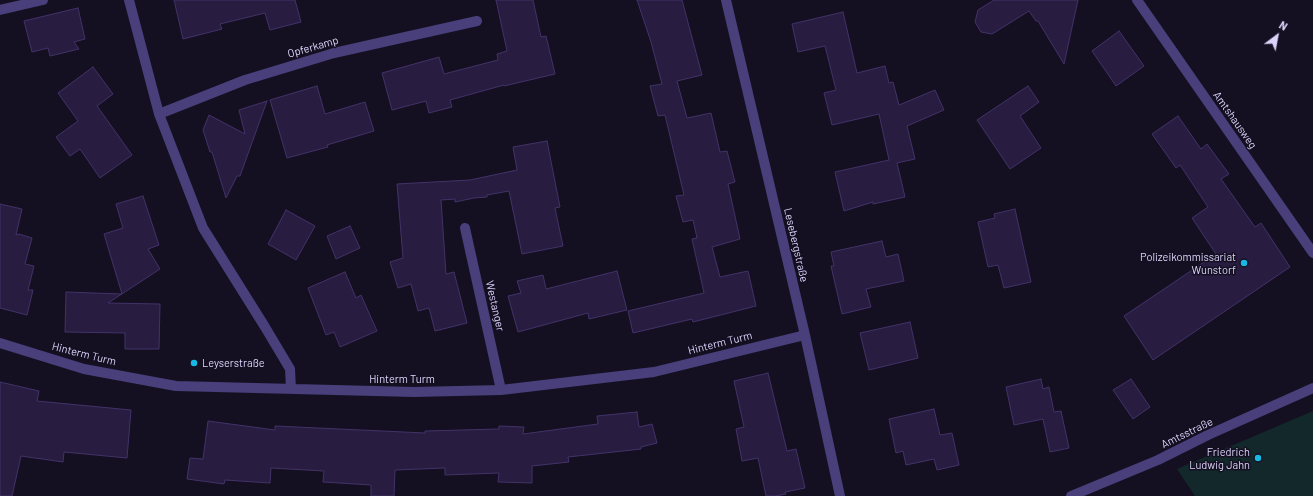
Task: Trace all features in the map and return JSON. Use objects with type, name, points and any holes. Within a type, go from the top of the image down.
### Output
[{"type":"street","points":[[0,10],[43,0]]},
{"type":"street","points":[[129,0],[160,114],[203,228],[290,368],[291,389]]},
{"type":"street","name":"Lesebergstraße","points":[[726,0],[805,335],[840,496]]},
{"type":"street","name":"Amtshausweg","points":[[1137,0],[1313,253]]},
{"type":"street","name":"Opferkamp","points":[[160,114],[245,80],[334,53],[477,21]]},
{"type":"street","name":"Westanger","points":[[465,228],[501,390]]},
{"type":"street","name":"Hinterm Turm","points":[[0,343],[84,369],[176,386],[414,392],[501,390],[654,372],[805,335]]},
{"type":"street","name":"Amtsstraße","points":[[1071,496],[1158,460],[1208,435],[1313,388]]},
{"type":"green space","points":[[1313,411],[1313,496],[1195,496],[1177,469]]},
{"type":"building","points":[[174,0],[295,0],[301,22],[270,30],[265,13],[220,24],[222,29],[183,39]]},
{"type":"building","points":[[496,0],[533,0],[541,37],[546,36],[555,74],[504,85],[450,100],[452,107],[429,113],[426,101],[392,110],[382,73],[439,57],[444,74],[498,60],[497,54],[507,51]]},
{"type":"building","points":[[637,0],[682,0],[702,75],[677,81],[687,118],[711,113],[720,152],[727,151],[735,182],[728,184],[740,239],[712,247],[720,277],[748,271],[756,306],[693,322],[692,319],[633,333],[628,311],[704,293],[692,239],[697,238],[693,220],[683,222],[676,196],[684,195],[665,115],[658,116],[650,86],[662,84],[651,42]]},
{"type":"building","points":[[994,0],[1078,0],[1064,64],[1038,21],[1036,21],[1029,11],[992,34],[981,32],[975,22],[978,10]]},
{"type":"building","points":[[78,8],[85,39],[74,42],[79,49],[50,56],[48,48],[32,52],[24,21]]},
{"type":"building","points":[[843,12],[857,73],[885,66],[889,83],[893,82],[899,105],[935,90],[944,110],[907,126],[915,159],[897,163],[905,197],[873,204],[873,202],[844,211],[835,172],[889,160],[879,114],[832,125],[824,93],[836,90],[825,46],[798,52],[792,24]]},
{"type":"building","points":[[1119,31],[1144,66],[1116,86],[1092,51]]},
{"type":"building","points":[[93,67],[113,94],[97,106],[132,155],[100,178],[80,149],[70,156],[56,137],[78,121],[58,93]]},
{"type":"building","points":[[317,86],[325,114],[365,102],[374,131],[327,145],[328,147],[287,158],[270,100]]},
{"type":"building","points":[[1028,86],[1039,102],[1020,116],[1041,148],[1010,169],[977,120]]},
{"type":"building","points":[[267,101],[240,176],[237,176],[226,198],[212,152],[210,152],[203,130],[209,115],[245,134],[239,110]]},
{"type":"building","points":[[1178,116],[1201,149],[1207,144],[1229,174],[1221,179],[1255,227],[1261,223],[1290,267],[1153,360],[1124,316],[1216,254],[1192,218],[1208,207],[1180,165],[1176,168],[1152,134]]},
{"type":"building","points":[[547,141],[560,207],[555,208],[563,246],[522,254],[509,191],[487,195],[487,197],[455,202],[455,199],[441,200],[446,274],[454,272],[467,323],[435,331],[429,308],[418,311],[411,284],[398,288],[390,262],[403,258],[397,184],[470,180],[517,170],[513,147]]},
{"type":"building","points":[[143,196],[159,245],[148,249],[160,269],[122,294],[104,234],[123,228],[116,204]]},
{"type":"building","points":[[0,204],[22,209],[16,235],[19,234],[32,238],[25,264],[34,266],[28,290],[33,290],[27,315],[0,308]]},
{"type":"building","points":[[1015,209],[1031,282],[1004,288],[998,265],[988,267],[978,222],[995,218],[994,214]]},
{"type":"building","points":[[286,210],[315,226],[296,260],[268,244]]},
{"type":"building","points":[[350,226],[360,248],[336,259],[327,236]]},
{"type":"building","points":[[882,241],[886,257],[898,254],[904,281],[866,289],[871,307],[842,314],[831,266],[834,266],[831,252]]},
{"type":"building","points":[[617,271],[627,310],[589,319],[588,313],[518,332],[508,296],[521,293],[517,281],[543,275],[546,289]]},
{"type":"building","points":[[345,272],[356,298],[361,295],[377,331],[340,347],[334,332],[326,335],[308,288]]},
{"type":"building","points":[[66,292],[122,294],[108,303],[160,304],[159,349],[125,349],[125,333],[65,332]]},
{"type":"building","points":[[910,322],[918,358],[869,370],[860,333]]},
{"type":"building","points":[[768,373],[787,451],[796,449],[805,488],[785,492],[786,494],[775,496],[766,496],[758,458],[742,461],[736,429],[744,427],[734,381]]},
{"type":"building","points":[[1041,379],[1043,389],[1049,387],[1054,412],[1061,411],[1069,448],[1050,452],[1043,419],[1014,425],[1006,387]]},
{"type":"building","points":[[1131,379],[1150,407],[1133,419],[1113,390]]},
{"type":"building","points":[[0,382],[39,391],[37,401],[131,410],[127,458],[64,452],[63,462],[21,456],[12,496],[0,496]]},
{"type":"building","points":[[934,409],[940,435],[952,433],[959,465],[937,470],[934,459],[906,465],[903,451],[896,453],[889,419]]},
{"type":"building","points":[[637,412],[639,427],[652,424],[657,443],[641,447],[641,449],[568,457],[569,462],[532,466],[532,483],[498,482],[499,473],[445,475],[445,468],[395,470],[394,496],[371,496],[371,485],[323,482],[324,471],[271,468],[270,483],[225,480],[224,484],[187,479],[190,458],[203,459],[208,421],[275,430],[275,426],[425,433],[425,431],[499,429],[499,426],[524,427],[523,434],[598,424],[597,416]]},
{"type":"place","name":"Polizeikommissariat Wunstorf","points":[[1244,263]]},
{"type":"place","name":"Leyserstraße","points":[[194,363]]},
{"type":"place","name":"Friedrich Ludwig Jahn","points":[[1258,458]]}]
